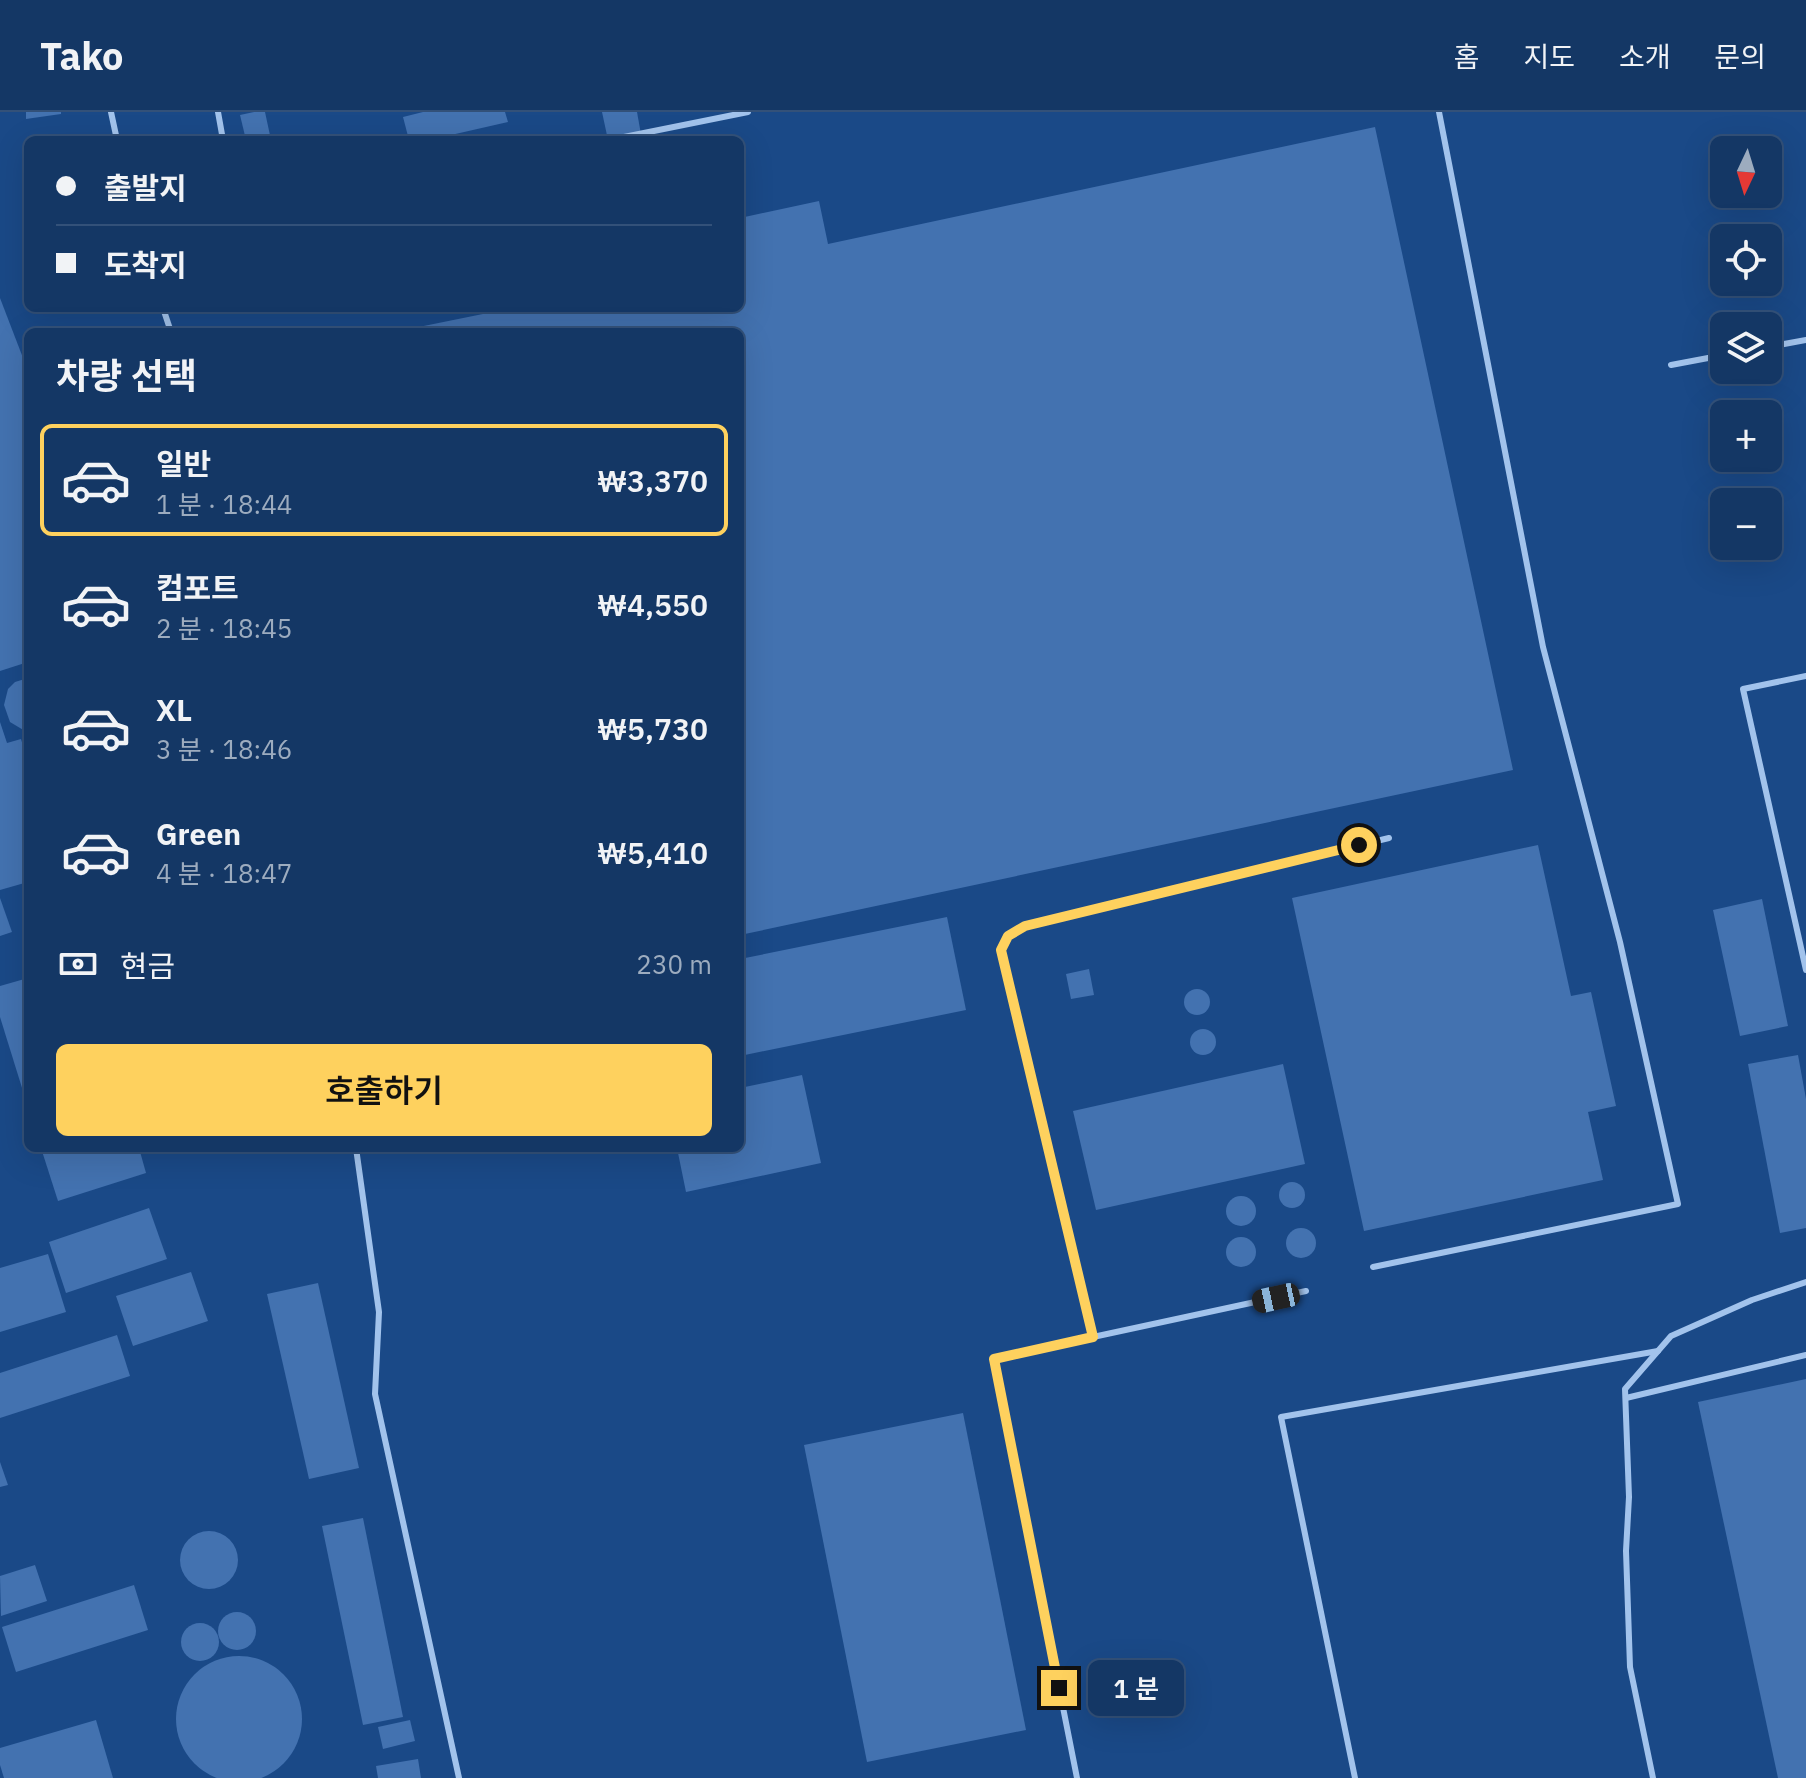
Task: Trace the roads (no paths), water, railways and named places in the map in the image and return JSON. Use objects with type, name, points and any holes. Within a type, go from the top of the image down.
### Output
[{"type":"lane","points":[[111,112],[116,136]]},
{"type":"lane","points":[[218,112],[222,136]]},
{"type":"lane","points":[[629,136],[748,112]]},
{"type":"lane","points":[[1373,1267],[1678,1204],[1620,942],[1543,647],[1439,112]]},
{"type":"lane","points":[[1782,344],[1806,340]]},
{"type":"lane","points":[[1671,365],[1710,358]]},
{"type":"lane","points":[[1805,965],[1743,689],[1806,676]]},
{"type":"lane","points":[[1093,1337],[1007,980],[1001,950],[1008,936],[1025,926],[1389,838]]},
{"type":"lane","points":[[357,1152],[379,1312],[375,1394],[459,1778]]},
{"type":"lane","points":[[1653,1778],[1630,1667],[1625,1389],[1671,1336],[1752,1300],[1806,1282]]},
{"type":"lane","points":[[1077,1778],[994,1359],[1306,1291]]},
{"type":"lane","points":[[1355,1778],[1281,1417],[1658,1351]]},
{"type":"lane","points":[[1626,1398],[1806,1355]]}]
